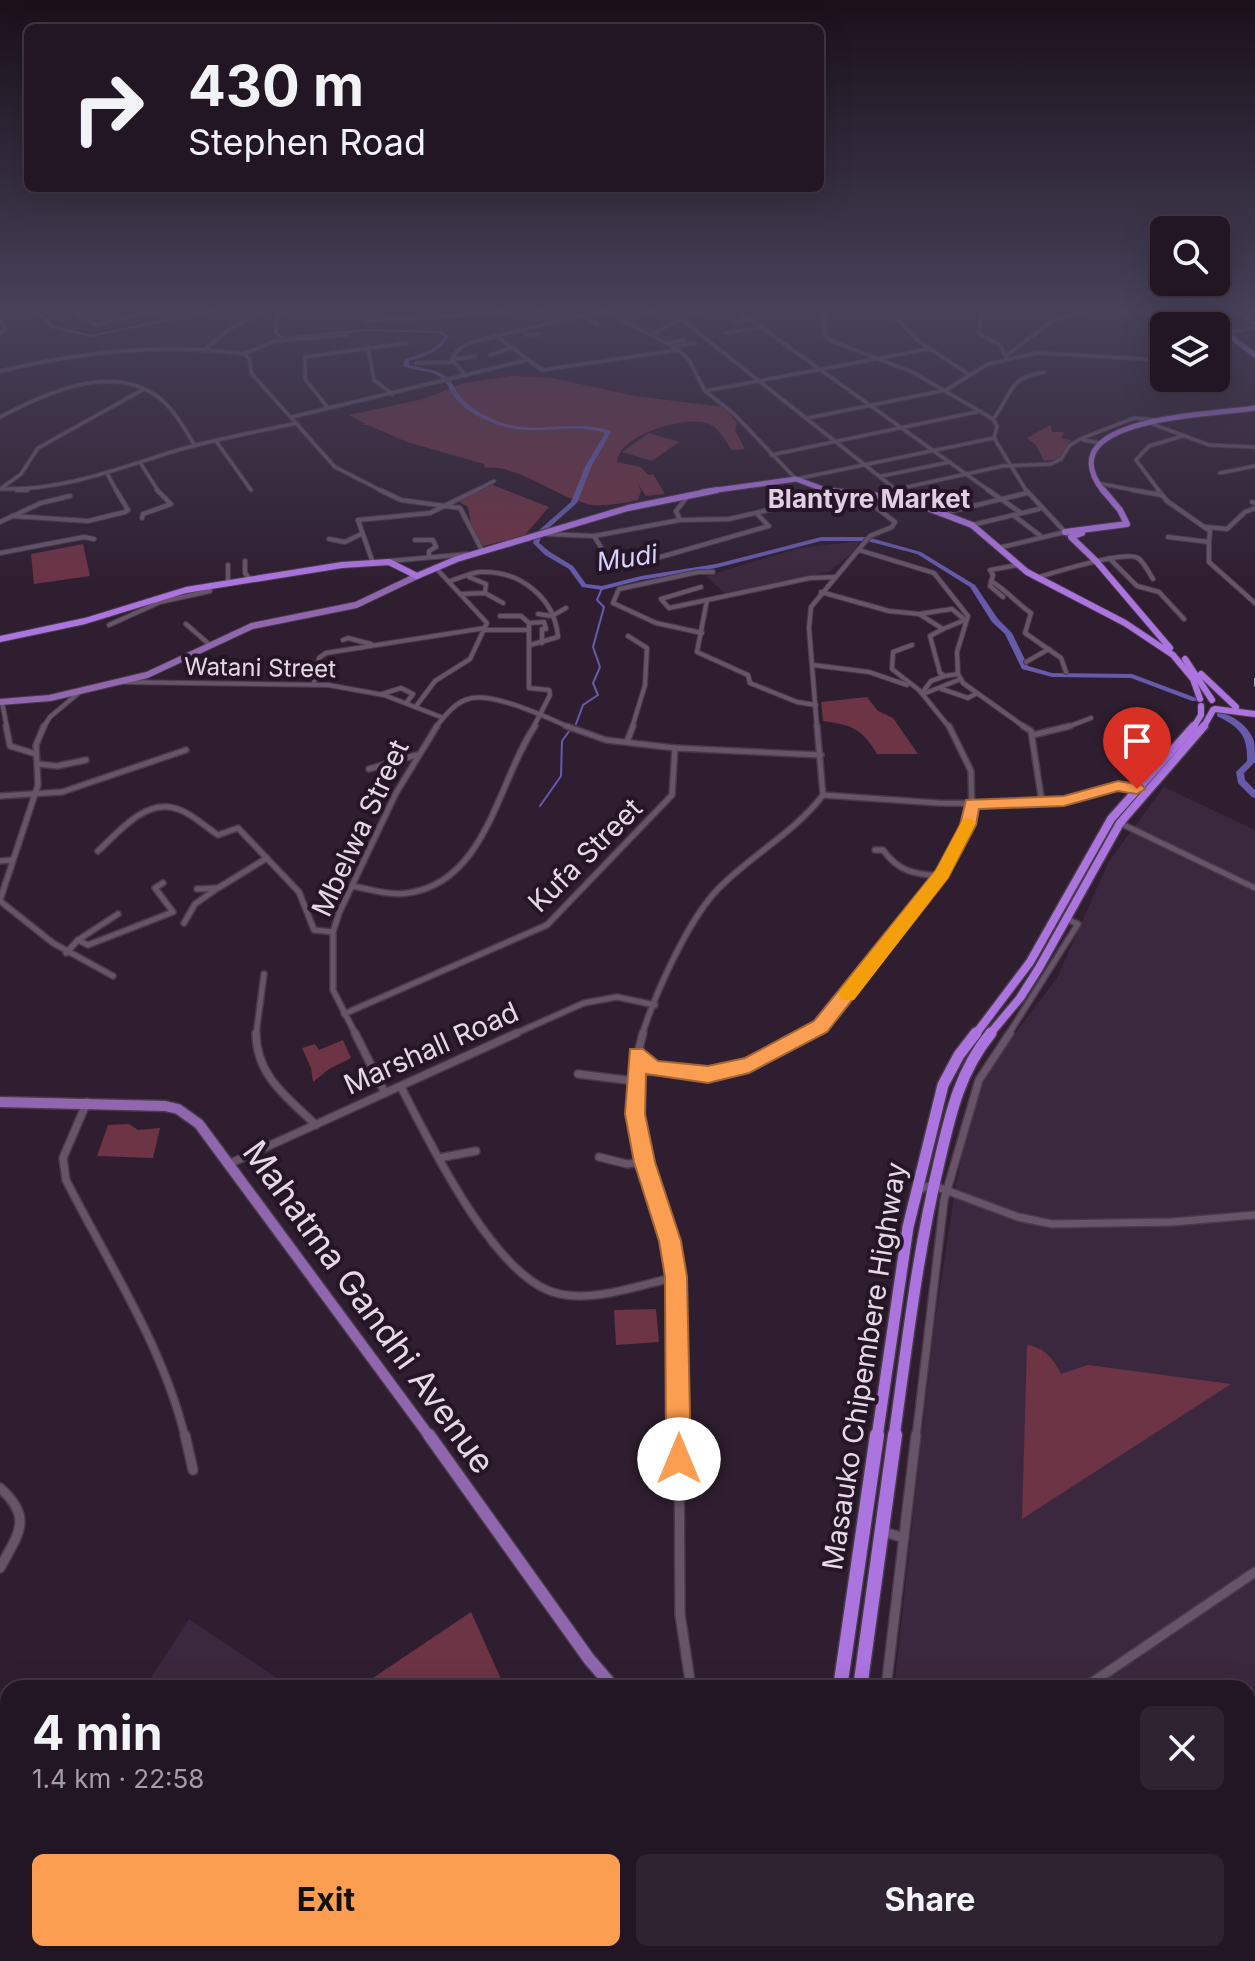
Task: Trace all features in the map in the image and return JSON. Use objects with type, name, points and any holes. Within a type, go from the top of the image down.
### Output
[{"type":"highway","points":[[1068,534],[1123,526],[1128,520],[1098,483],[1091,461],[1101,443],[1118,432],[1147,422],[1255,408]]},
{"type":"highway","points":[[0,639],[85,621],[176,592],[250,579],[385,562],[417,576],[474,554],[628,508],[691,494],[796,479],[824,491],[901,498],[972,525],[1036,578],[1125,623],[1182,664],[1193,679],[1200,702],[1255,712]]},
{"type":"highway","points":[[844,493],[866,501],[873,496]]},
{"type":"highway","points":[[1068,534],[1096,561],[1166,645],[1236,707]]},
{"type":"highway","points":[[1193,667],[1214,705]]},
{"type":"highway","name":"Masauko Chipembere Highway","points":[[841,1680],[885,1374],[916,1191],[937,1107],[952,1065],[1009,993],[1111,819],[1194,726],[1201,715],[1200,702]]},
{"type":"highway","points":[[1214,705],[1255,712]]},
{"type":"highway","name":"Masauko Chipembere Highway","points":[[861,1680],[932,1185],[950,1111],[965,1071],[978,1049],[1020,998],[1120,823],[1199,734],[1214,705]]},
{"type":"main road","points":[[1,702],[30,701],[147,675],[268,621],[365,602],[417,576]]},
{"type":"main road","points":[[147,675],[150,684]]},
{"type":"main road","name":"Mahatma Gandhi Avenue","points":[[0,1102],[87,1102],[178,1109],[199,1124],[231,1163],[607,1680]]},
{"type":"street","points":[[0,417],[32,402]]},
{"type":"street","points":[[0,489],[21,474],[38,448],[122,402]]},
{"type":"street","points":[[162,402],[195,446]]},
{"type":"street","points":[[278,402],[335,467],[409,502],[426,514]]},
{"type":"street","points":[[322,402],[328,408]]},
{"type":"street","points":[[292,417],[358,402]]},
{"type":"street","points":[[718,402],[796,479],[994,438]]},
{"type":"street","points":[[787,402],[898,489],[901,498]]},
{"type":"street","points":[[866,402],[1021,513]]},
{"type":"street","points":[[808,418],[888,402]]},
{"type":"street","points":[[965,402],[993,419],[997,426],[994,438],[1027,493],[1039,509],[1068,534]]},
{"type":"street","points":[[993,419],[1002,402]]},
{"type":"street","points":[[771,455],[981,411]]},
{"type":"street","points":[[898,489],[1009,465],[1053,463],[1080,439],[1134,418],[1158,420]]},
{"type":"street","points":[[1147,422],[1209,445],[1255,447]]},
{"type":"street","points":[[0,489],[34,490],[108,475],[195,446],[297,423]]},
{"type":"street","points":[[1183,436],[1149,446],[1137,456],[1144,473],[1161,495],[1181,513],[1210,531],[1209,562],[1227,582],[1255,603]]},
{"type":"street","points":[[1080,439],[1101,443]]},
{"type":"street","points":[[216,441],[251,490]]},
{"type":"street","points":[[882,476],[950,462]]},
{"type":"street","points":[[141,464],[154,486],[171,504],[143,514],[142,518]]},
{"type":"street","points":[[1220,473],[1255,466]]},
{"type":"street","points":[[12,516],[95,520],[128,510],[108,475]]},
{"type":"street","points":[[373,563],[358,520],[426,514],[494,481]]},
{"type":"street","points":[[1098,483],[1161,495]]},
{"type":"street","points":[[824,491],[829,497]]},
{"type":"street","points":[[544,535],[594,536],[680,520],[723,520],[844,493]]},
{"type":"street","points":[[944,513],[1027,493]]},
{"type":"street","points":[[680,520],[678,508],[691,494]]},
{"type":"street","points":[[690,1680],[680,1614],[676,1277],[670,1241],[645,1162],[635,1114],[636,1055],[655,1005],[694,921],[717,890],[809,813],[823,795],[809,616],[821,592],[870,536],[892,527],[895,522],[858,494]]},
{"type":"street","points":[[0,522],[41,503],[70,496]]},
{"type":"street","points":[[409,502],[462,510],[483,552]]},
{"type":"street","points":[[1206,527],[1227,529],[1254,504]]},
{"type":"street","points":[[972,525],[1039,509]]},
{"type":"street","points":[[594,536],[612,569],[769,526],[757,514]]},
{"type":"street","points":[[1013,515],[1042,537]]},
{"type":"street","points":[[329,539],[345,542],[361,534]]},
{"type":"street","points":[[998,548],[1068,534]]},
{"type":"street","points":[[1168,537],[1209,542]]},
{"type":"street","points":[[0,553],[73,539]]},
{"type":"street","points":[[415,540],[433,540],[436,547],[429,551],[429,557]]},
{"type":"street","points":[[859,550],[934,573],[964,608],[968,616],[955,667],[977,693],[1026,726],[1033,735],[1042,803]]},
{"type":"street","points":[[385,562],[474,554]]},
{"type":"street","points":[[1109,558],[1137,586],[1159,592],[1184,619]]},
{"type":"street","points":[[1036,578],[1109,558],[1138,558],[1153,579]]},
{"type":"street","points":[[245,561],[245,573],[250,579]]},
{"type":"street","points":[[228,565],[228,583]]},
{"type":"street","points":[[1003,597],[990,586],[993,575],[990,570],[1018,565]]},
{"type":"street","points":[[417,705],[435,681],[470,659],[485,629],[486,620],[435,567]]},
{"type":"street","points":[[450,581],[479,572],[510,576],[537,592],[552,606],[556,615],[557,639],[530,645]]},
{"type":"street","points":[[702,633],[656,623],[613,603],[619,589],[698,572],[713,572]]},
{"type":"street","points":[[458,578],[472,577],[481,581],[486,584],[485,593]]},
{"type":"street","points":[[701,587],[661,599],[669,608],[810,578],[834,577]]},
{"type":"street","points":[[991,581],[1013,594],[1022,607],[1031,613],[1025,633],[1061,658],[1066,672]]},
{"type":"street","points":[[109,625],[160,602],[202,595],[210,591],[209,586]]},
{"type":"street","points":[[821,592],[889,611],[919,614],[952,609],[965,620],[930,636],[940,673],[945,676]]},
{"type":"street","points":[[461,594],[485,593],[503,603]]},
{"type":"street","points":[[707,600],[697,652],[699,655],[748,675],[750,683],[797,702],[816,705]]},
{"type":"street","points":[[538,614],[556,615],[566,608]]},
{"type":"street","points":[[919,614],[943,629]]},
{"type":"street","points":[[500,616],[521,616],[529,623],[544,622],[546,629],[542,629],[542,643]]},
{"type":"street","points":[[352,886],[407,893],[419,890],[448,875],[486,832],[537,717],[547,708],[552,693],[546,689],[530,689],[529,623]]},
{"type":"street","points":[[186,624],[211,646]]},
{"type":"street","points":[[314,683],[321,655],[485,629],[529,630]]},
{"type":"street","points":[[627,742],[645,696],[647,655],[647,648],[628,636]]},
{"type":"street","points":[[343,640],[348,638],[378,646]]},
{"type":"street","points":[[578,1074],[634,1077],[654,1069],[708,1074],[749,1065],[821,1027],[940,876],[968,825],[972,804],[971,771],[961,745],[944,717],[923,692],[894,671],[891,665],[893,652],[912,645]]},
{"type":"street","points":[[1026,662],[1049,649]]},
{"type":"street","points":[[813,665],[869,672],[915,687]]},
{"type":"street","points":[[923,692],[931,681],[945,676],[960,676]]},
{"type":"street","points":[[923,692],[939,688],[960,676]]},
{"type":"street","name":"Watani Street","points":[[121,682],[314,683],[382,694],[417,705],[441,717]]},
{"type":"street","points":[[382,694],[401,688],[413,694],[407,702]]},
{"type":"street","points":[[939,688],[968,698],[977,693]]},
{"type":"street","points":[[81,691],[45,723],[36,745],[35,794],[0,901],[25,925],[66,953],[113,976]]},
{"type":"street","points":[[441,717],[470,698],[505,702],[584,733],[627,742],[675,748],[821,755]]},
{"type":"street","points":[[1,702],[10,746],[36,754]]},
{"type":"street","name":"Mbelwa Street","points":[[385,1093],[344,1014],[331,981],[333,932],[416,755],[441,717]]},
{"type":"street","points":[[1033,735],[1091,718]]},
{"type":"street","name":"Kufa Street","points":[[344,1014],[547,925],[672,795],[675,748]]},
{"type":"street","points":[[0,796],[62,792],[186,750]]},
{"type":"street","points":[[369,769],[387,768],[404,756],[416,755]]},
{"type":"street","points":[[38,764],[57,766],[86,760]]},
{"type":"street","points":[[823,795],[972,804],[1042,803],[1088,796],[1118,786],[1137,789]]},
{"type":"street","points":[[98,851],[146,812],[165,807],[177,809],[218,835],[235,829],[242,830],[299,892],[314,930],[333,932]]},
{"type":"street","points":[[1120,823],[1255,888]]},
{"type":"street","points":[[875,850],[883,850],[890,861],[907,874],[940,876]]},
{"type":"street","points":[[184,923],[195,904],[267,858]]},
{"type":"street","points":[[0,861],[13,860]]},
{"type":"street","points":[[78,940],[88,945],[173,912],[155,888],[163,883]]},
{"type":"street","points":[[197,889],[218,888]]},
{"type":"street","points":[[66,953],[78,940],[118,914]]},
{"type":"street","points":[[887,1680],[947,1191],[979,1080],[1078,924],[1066,919]]},
{"type":"street","points":[[264,974],[257,1049],[260,1063],[282,1092],[316,1125]]},
{"type":"street","name":"Marshall Road","points":[[231,1163],[584,1003],[617,997],[655,1005]]},
{"type":"street","points":[[636,1055],[654,1069]]},
{"type":"street","points":[[401,1087],[471,1212],[520,1272],[536,1286],[570,1295],[676,1277]]},
{"type":"street","points":[[87,1102],[63,1158],[66,1180],[154,1352],[175,1401],[193,1470]]},
{"type":"street","points":[[439,1158],[476,1151]]},
{"type":"street","points":[[599,1157],[627,1164],[645,1162]]},
{"type":"street","points":[[916,1191],[932,1185],[1018,1217],[1052,1224],[1172,1222],[1255,1215]]},
{"type":"street","points":[[0,1488],[16,1500],[23,1516],[18,1534],[0,1568]]},
{"type":"street","points":[[881,1531],[904,1538]]},
{"type":"street","points":[[1096,1680],[1255,1572]]},
{"type":"shaded area","points":[[412,402],[679,402],[723,407],[737,423],[735,430],[745,449],[732,450],[718,431],[707,423],[683,422],[654,430],[629,444],[620,452],[617,462],[641,467],[648,475],[653,474],[665,494],[646,496],[638,484],[641,491],[638,500],[593,505],[511,471],[485,468],[484,464],[407,442],[368,425],[361,425],[366,424],[349,415]]},
{"type":"shaded area","points":[[1050,425],[1052,432],[1064,432],[1061,438],[1071,440],[1059,459],[1044,461],[1036,445],[1027,438]]},
{"type":"shaded area","points":[[649,433],[679,442],[652,461],[622,452]]},
{"type":"shaded area","points":[[490,484],[549,507],[524,536],[483,546],[473,535],[468,507],[459,502]]},
{"type":"shaded area","name":"Blantyre Market","points":[[860,541],[852,553],[829,572],[725,593],[706,576],[800,548]]},
{"type":"shaded area","points":[[83,544],[90,576],[34,584],[31,554]]},
{"type":"shaded area","points":[[867,697],[878,711],[893,718],[918,754],[877,754],[855,729],[823,721],[821,702]]},
{"type":"shaded area","points":[[1164,787],[1255,830],[1255,1680],[895,1680],[934,1327],[956,1184],[975,1097],[1004,1048],[1057,978],[1109,861]]},
{"type":"shaded area","points":[[343,1040],[351,1058],[329,1069],[313,1082],[311,1068],[302,1048],[315,1044],[319,1050]]},
{"type":"shaded area","points":[[129,1124],[138,1130],[160,1128],[153,1158],[97,1156],[108,1125]]},
{"type":"shaded area","points":[[656,1309],[659,1342],[616,1345],[614,1310]]},
{"type":"shaded area","points":[[1027,1345],[1048,1355],[1061,1374],[1088,1365],[1231,1384],[1022,1519]]},
{"type":"shaded area","points":[[471,1612],[501,1680],[370,1680]]},
{"type":"shaded area","points":[[189,1619],[279,1680],[149,1680]]},
{"type":"waterway","name":"Mudi","points":[[463,402],[478,414],[517,428],[584,427],[608,432],[588,467],[574,503],[539,533],[536,543],[547,554],[571,568],[584,586],[602,588],[641,578],[716,566],[821,539],[867,539],[919,553],[973,586],[995,620],[1008,633],[1025,667],[1052,675],[1132,676],[1195,699]]},
{"type":"waterway","points":[[576,724],[583,705],[598,695],[593,683],[600,667],[593,647],[604,607],[597,600],[602,588]]},
{"type":"waterway","name":"Mudi","points":[[1220,714],[1235,722],[1249,738],[1251,762],[1240,772],[1241,781],[1255,795]]},
{"type":"waterway","points":[[540,806],[561,776],[562,741],[570,730]]},
{"type":"railway","points":[[1255,679],[1255,686]]},
{"type":"slow traffic","points":[[848,994],[942,874],[969,823]]},
{"type":"district","name":"Blantyre Market","points":[[869,499]]},
{"type":"route","points":[[679,1459],[679,1310],[675,1262],[645,1162],[635,1114],[636,1055],[654,1069],[696,1075],[723,1072],[778,1052],[821,1027],[942,874],[968,825],[972,804],[1042,803],[1088,796],[1118,786],[1137,789]]}]
